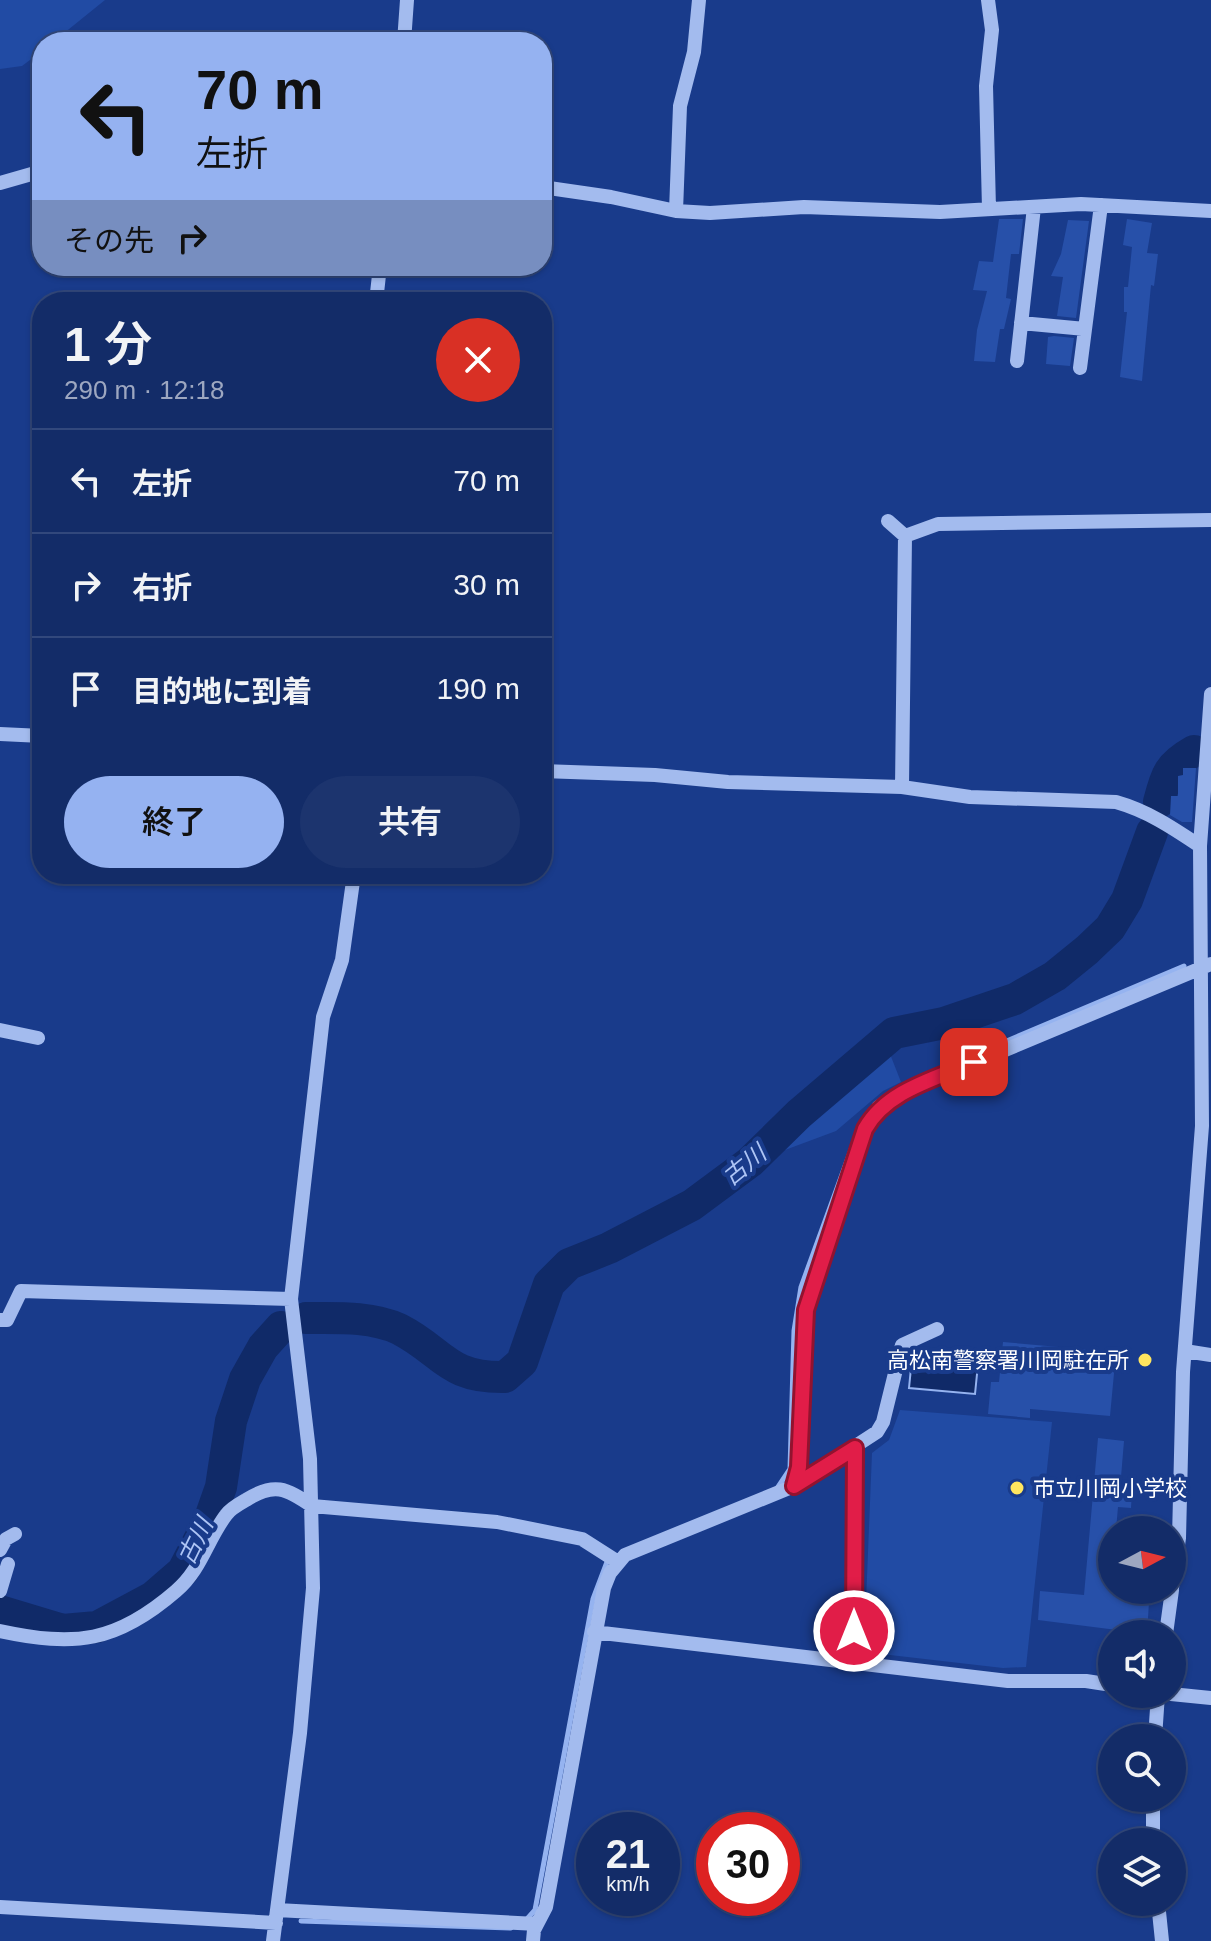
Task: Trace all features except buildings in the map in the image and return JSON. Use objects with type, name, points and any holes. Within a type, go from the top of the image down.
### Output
[{"type":"street","points":[[405,32],[407,0]]},
{"type":"street","points":[[676,211],[680,106],[694,52],[699,0]]},
{"type":"street","points":[[988,0],[992,30],[986,86],[989,209]]},
{"type":"street","points":[[0,183],[32,174]]},
{"type":"street","points":[[552,188],[676,211],[710,213],[804,207],[940,212],[1101,205],[1211,211]]},
{"type":"street","points":[[1080,368],[1101,205]]},
{"type":"street","points":[[1017,361],[1034,207]]},
{"type":"street","points":[[1021,323],[1085,329]]},
{"type":"street","points":[[905,536],[938,524],[1211,520]]},
{"type":"street","points":[[888,521],[905,536],[902,787]]},
{"type":"street","points":[[1180,1516],[1185,1351],[1206,1126],[1205,966],[1200,846],[1211,694]]},
{"type":"street","points":[[0,734],[32,736]]},
{"type":"street","points":[[552,771],[655,775],[728,782],[902,787],[970,797],[1116,802],[1139,808],[1200,846]]},
{"type":"street","points":[[273,1941],[300,1733],[310,1617],[310,1459],[291,1299],[323,1017],[342,960],[353,884]]},
{"type":"street","points":[[794,1486],[799,1467],[806,1310],[865,1129],[873,1114],[902,1093],[1205,966]]},
{"type":"street","points":[[0,1030],[38,1038]]},
{"type":"street","points":[[0,1320],[7,1320],[21,1291],[291,1299]]},
{"type":"street","points":[[0,1907],[276,1916],[538,1936],[546,1907],[594,1632],[604,1588],[618,1562],[625,1555],[794,1486],[877,1432],[883,1422],[902,1345],[937,1329]]},
{"type":"street","points":[[1185,1351],[1211,1355]]},
{"type":"street","points":[[854,1661],[855,1448]]},
{"type":"street","points":[[0,1631],[71,1642],[104,1635],[136,1620],[178,1591],[202,1562],[227,1513],[256,1494],[273,1488],[292,1493],[312,1506],[497,1522],[582,1539],[618,1562]]},
{"type":"street","points":[[0,1550],[6,1539],[15,1534]]},
{"type":"street","points":[[0,1591],[8,1564]]},
{"type":"street","points":[[594,1632],[1008,1681],[1098,1683]]},
{"type":"street","points":[[1186,1696],[1211,1698]]},
{"type":"street","points":[[1159,1916],[1162,1941]]},
{"type":"shaded area","points":[[0,0],[105,0],[65,32],[32,32],[32,58],[22,66],[0,69]]},
{"type":"shaded area","points":[[896,1045],[890,1054],[901,1082],[883,1091],[836,1131],[785,1150],[783,1142],[884,1048]]},
{"type":"shaded area","points":[[912,1358],[978,1364],[975,1394],[909,1388]]},
{"type":"shaded area","points":[[900,1410],[1052,1422],[1026,1667],[1003,1668],[864,1652],[872,1453],[889,1440]]},
{"type":"waterway","name":"古川","points":[[1159,802],[1170,771],[1194,751]]},
{"type":"waterway","name":"古川","points":[[306,1318],[353,1319],[388,1325],[414,1338],[457,1368],[485,1376],[505,1377],[522,1362],[549,1284],[569,1264],[609,1248],[692,1205],[750,1162],[799,1114],[894,1033],[944,1023],[1015,999],[1055,976],[1087,950],[1110,928],[1127,900],[1152,832]]},
{"type":"waterway","points":[[912,1081],[1184,966]]},
{"type":"waterway","points":[[875,1104],[896,1089]]},
{"type":"waterway","points":[[778,1487],[790,1469],[794,1331],[801,1287],[856,1136]]},
{"type":"waterway","name":"古川","points":[[0,1611],[63,1630],[97,1627],[153,1597],[183,1571],[209,1521],[221,1487],[231,1421],[245,1379],[263,1347],[281,1327]]},
{"type":"waterway","points":[[527,1919],[535,1910],[593,1599],[607,1562]]},
{"type":"waterway","points":[[301,1921],[511,1928]]},
{"type":"place","name":"高松南警察署川岡駐在所","points":[[1145,1360]]},
{"type":"place","name":"市立川岡小学校","points":[[1017,1488]]},
{"type":"route","points":[[854,1631],[855,1448],[794,1486],[799,1467],[806,1310],[865,1129],[873,1114],[902,1093],[974,1062]]}]
